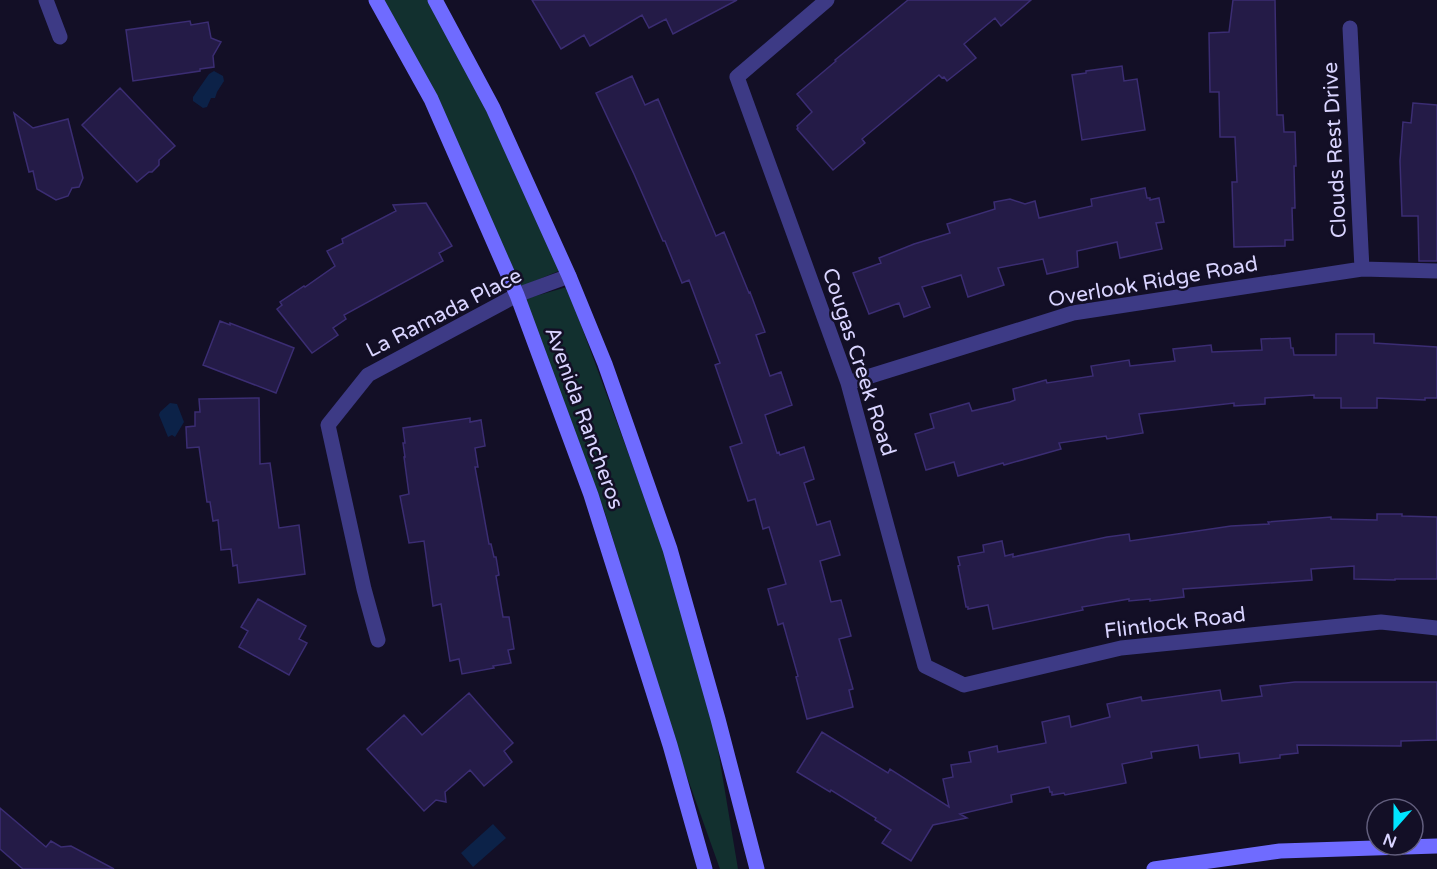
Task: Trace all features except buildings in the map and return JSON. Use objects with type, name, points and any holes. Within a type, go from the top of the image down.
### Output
[{"type":"main road","name":"Avenida Rancheros","points":[[376,0],[431,99],[517,295],[594,506],[670,746],[705,869]]},
{"type":"main road","name":"Avenida Rancheros","points":[[435,0],[493,108],[606,364],[670,549],[718,718],[757,869]]},
{"type":"main road","points":[[1154,869],[1280,851],[1437,846]]},
{"type":"street","points":[[46,0],[60,37]]},
{"type":"street","name":"Cougas Creek Road","points":[[828,0],[737,77],[848,383],[925,666]]},
{"type":"street","name":"Clouds Rest Drive","points":[[1350,28],[1362,269]]},
{"type":"street","name":"Overlook Ridge Road","points":[[848,383],[1073,313],[1362,269],[1437,271]]},
{"type":"street","name":"La Ramada Place","points":[[378,640],[364,589],[328,425],[368,375],[517,295],[569,276]]},
{"type":"street","name":"Flintlock Road","points":[[925,666],[964,685],[1121,648],[1381,622],[1437,628]]},
{"type":"green space","points":[[381,0],[430,0],[487,108],[561,270],[518,288]]},
{"type":"green space","points":[[567,287],[661,542],[711,708],[738,869],[720,869],[680,757],[604,510],[525,299]]},
{"type":"water","points":[[214,71],[223,76],[224,81],[215,98],[211,98],[207,107],[203,108],[193,101],[193,97],[209,74]]},
{"type":"water","points":[[170,403],[177,404],[184,422],[175,437],[172,435],[168,437],[159,415]]},
{"type":"water","points":[[493,824],[506,838],[473,867],[461,853]]}]
